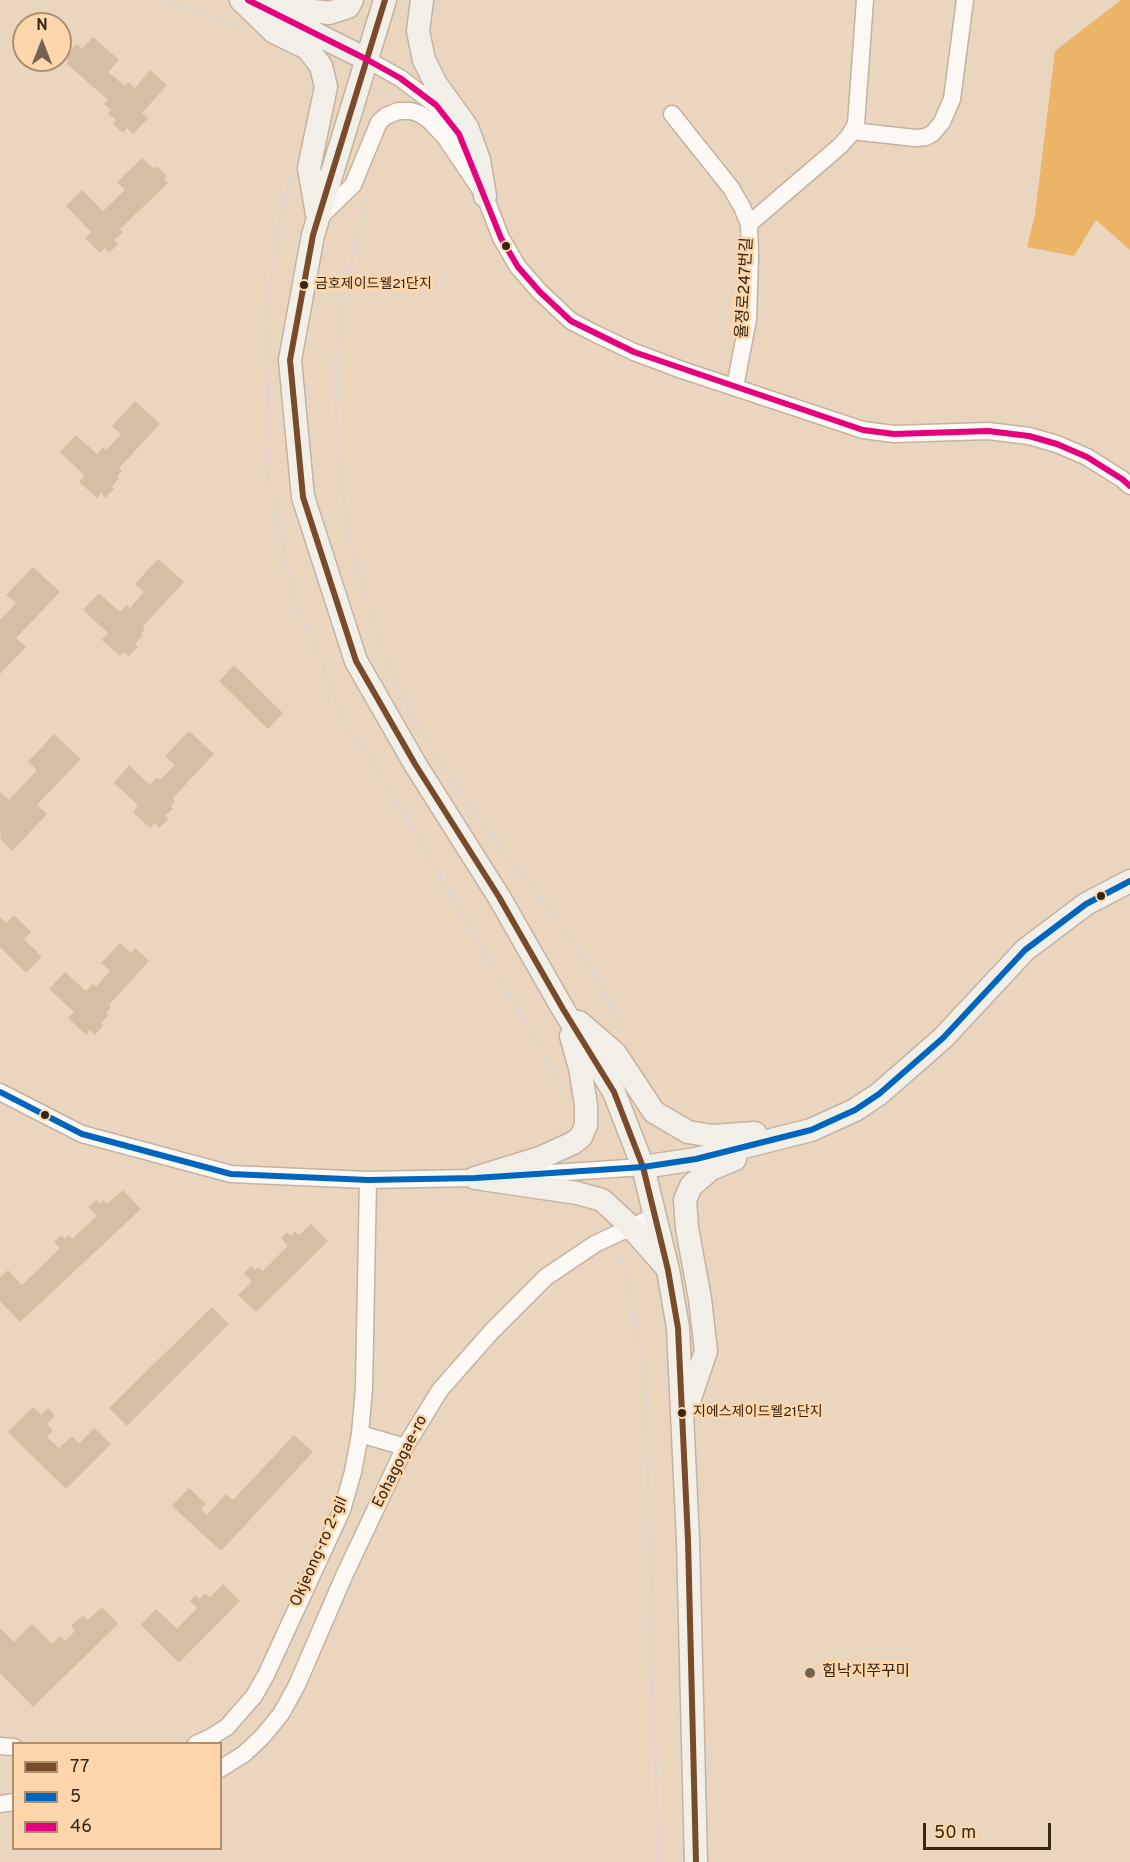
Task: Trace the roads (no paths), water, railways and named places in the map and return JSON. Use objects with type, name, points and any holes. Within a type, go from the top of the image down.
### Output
[{"type":"main road","points":[[241,0],[274,32],[307,48],[321,66],[326,87],[309,168],[317,220]]},
{"type":"main road","points":[[248,0],[366,59]]},
{"type":"main road","points":[[262,0],[298,9],[329,13],[348,7],[352,0]]},
{"type":"main road","points":[[385,0],[317,220],[290,360],[303,497],[356,661],[415,764],[499,897],[614,1092],[643,1167],[668,1270],[678,1328],[688,1540],[696,1862]]},
{"type":"main road","points":[[422,0],[418,32],[424,60],[436,84],[467,127],[479,160],[485,196]]},
{"type":"main road","points":[[682,1420],[706,1351],[685,1200],[692,1186],[711,1169],[811,1130],[855,1110],[879,1094],[943,1038],[1025,950],[1086,904],[1130,881]]},
{"type":"main road","points":[[563,1009],[615,1053],[654,1112],[688,1132],[712,1136],[811,1130]]},
{"type":"main road","points":[[475,1178],[540,1158],[581,1137],[586,1125],[586,1105],[580,1068],[563,1009]]},
{"type":"main road","points":[[643,1167],[696,1159],[811,1130]]},
{"type":"main road","points":[[475,1178],[577,1192],[602,1200],[631,1227],[668,1270]]},
{"type":"street","points":[[865,0],[856,124],[852,131],[915,138],[926,137],[933,133],[942,122],[952,99],[965,0]]},
{"type":"street","points":[[366,59],[400,78],[436,105],[459,134],[501,238],[518,267],[540,292],[571,321],[634,352],[863,430],[894,434],[988,431],[1029,436],[1057,444],[1087,457],[1130,486]]},
{"type":"street","points":[[317,220],[353,185],[379,122],[398,111],[411,111],[429,120],[445,137],[485,196]]},
{"type":"street","name":"율정로247번길","points":[[672,114],[731,188],[742,207],[748,224],[750,257],[748,319],[735,387]]},
{"type":"street","name":"율정로247번길","points":[[748,224],[840,146],[852,131]]},
{"type":"street","points":[[0,1092],[82,1134],[231,1174],[368,1180],[475,1178],[643,1167]]},
{"type":"street","name":"Okjeong-ro 2-gil","points":[[198,1742],[227,1727],[254,1696],[266,1675],[342,1510],[353,1472],[360,1434],[364,1388],[368,1180]]},
{"type":"street","name":"Eohagogae-ro","points":[[222,1768],[244,1754],[281,1714],[297,1685],[344,1576],[405,1447],[440,1390],[492,1330],[546,1277],[595,1244],[656,1216]]},
{"type":"street","points":[[360,1434],[405,1447]]},
{"type":"place","name":"금호제이드웰21단지","points":[[304,285]]},
{"type":"place","name":"지에스제이드웰21단지","points":[[682,1413]]},
{"type":"place","name":"힘낙지쭈꾸미","points":[[810,1673]]}]
